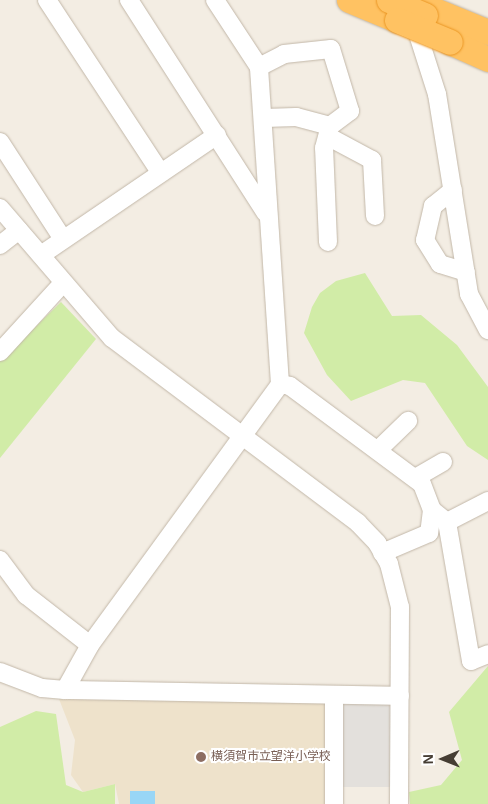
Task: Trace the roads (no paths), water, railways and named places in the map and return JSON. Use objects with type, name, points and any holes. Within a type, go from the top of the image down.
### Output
[{"type":"highway","points":[[349,0],[400,5],[444,26],[488,41]]},
{"type":"highway","points":[[444,26],[488,32]]},
{"type":"highway","points":[[444,26],[488,59]]},
{"type":"street","points":[[47,0],[160,172]]},
{"type":"street","points":[[129,0],[269,218]]},
{"type":"street","points":[[65,690],[90,645],[241,435],[280,384],[264,118],[259,67],[215,0]]},
{"type":"street","points":[[400,5],[438,94],[466,272],[475,309],[488,330]]},
{"type":"street","points":[[259,67],[284,54],[330,49],[350,111],[330,131],[324,148],[328,242]]},
{"type":"street","points":[[264,118],[296,117],[330,131],[372,160],[375,216]]},
{"type":"street","points":[[41,255],[63,238],[217,135]]},
{"type":"street","points":[[0,142],[63,238]]},
{"type":"street","points":[[453,190],[433,206],[424,240],[440,264],[466,272]]},
{"type":"street","points":[[0,208],[41,255],[62,284],[112,338],[358,523],[382,552],[400,608],[400,804]]},
{"type":"street","points":[[0,245],[19,230]]},
{"type":"street","points":[[0,352],[62,284]]},
{"type":"street","points":[[280,384],[417,477],[432,510],[447,522],[471,661],[488,654]]},
{"type":"street","points":[[378,450],[408,420]]},
{"type":"street","points":[[417,477],[443,462]]},
{"type":"street","points":[[447,522],[488,501]]},
{"type":"street","points":[[382,552],[429,533],[432,510]]},
{"type":"street","points":[[0,560],[26,594],[90,645]]},
{"type":"street","points":[[0,672],[42,688],[65,690],[400,696]]},
{"type":"street","points":[[334,696],[334,804]]},
{"type":"water","points":[[130,791],[155,791],[155,804],[130,804]]},
{"type":"place","name":"横須賀市立望洋小学校","points":[[201,757]]}]
